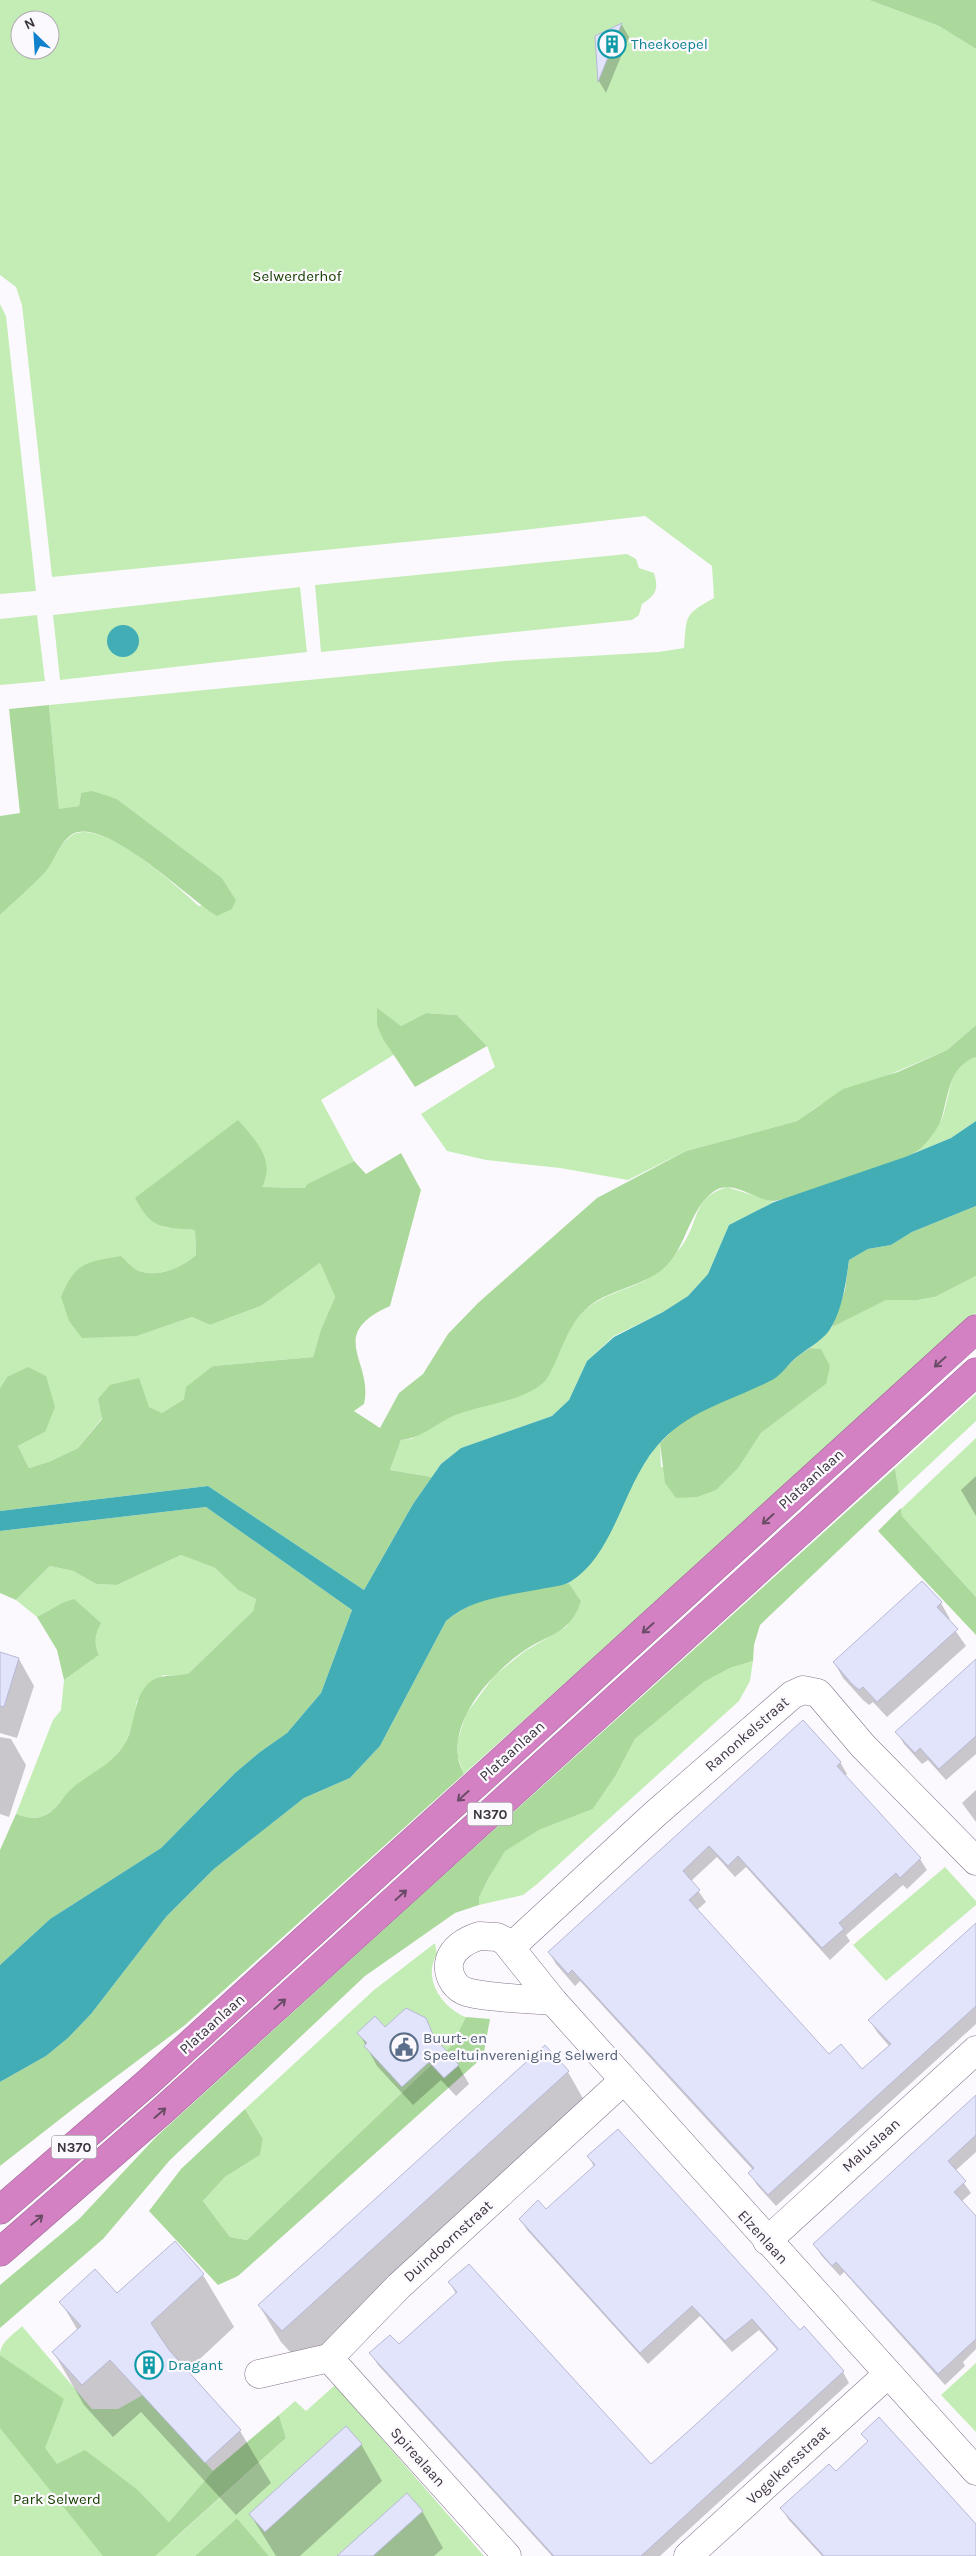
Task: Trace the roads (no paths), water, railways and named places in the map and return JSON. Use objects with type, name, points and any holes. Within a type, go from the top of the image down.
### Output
[{"type":"highway","name":"Plataanlaan","points":[[0,2210],[147,2083],[976,1329]]},
{"type":"highway","name":"Plataanlaan","points":[[0,2252],[170,2105],[976,1372]]},
{"type":"street","name":"Ranonkelstraat","points":[[511,1947],[656,1814],[792,1695],[803,1690],[814,1691],[822,1697],[863,1746],[976,1861]]},
{"type":"street","name":"Elzenlaan","points":[[552,2001],[470,1993],[456,1986],[452,1980],[449,1973],[450,1959],[455,1951],[470,1939],[479,1936],[497,1937],[511,1947],[552,2001],[976,2471]]},
{"type":"street","name":"Maluslaan","points":[[767,2241],[976,2050]]},
{"type":"street","name":"Duindoornstraat","points":[[330,2358],[399,2286],[624,2080]]},
{"type":"street","points":[[259,2374],[330,2358]]},
{"type":"street","name":"Spirealaan","points":[[330,2358],[507,2556]]},
{"type":"street","name":"Vogelkersstraat","points":[[688,2556],[888,2374]]},
{"type":"water","points":[[123,625],[135,629],[139,641],[135,653],[123,657],[111,653],[107,641],[111,629]]},
{"type":"water","points":[[976,1121],[976,1206],[912,1232],[891,1245],[868,1249],[849,1260],[844,1294],[839,1310],[832,1326],[825,1335],[795,1358],[774,1379],[697,1414],[669,1433],[645,1462],[598,1554],[585,1570],[570,1582],[491,1599],[467,1607],[446,1621],[380,1746],[350,1778],[304,1798],[214,1869],[166,1917],[91,2014],[68,2038],[46,2056],[0,2082],[0,1965],[50,1919],[161,1848],[235,1773],[287,1733],[321,1693],[352,1610],[206,1507],[0,1531],[0,1511],[208,1486],[364,1590],[413,1504],[441,1464],[461,1448],[552,1416],[569,1400],[587,1361],[614,1337],[663,1312],[688,1296],[708,1274],[729,1225],[774,1202],[905,1157],[951,1138]]},
{"type":"place","name":"Theekoepel","points":[[612,44]]},
{"type":"place","name":"Buurt- en Speeltuinvereniging Selwerd","points":[[404,2047]]},
{"type":"place","name":"Dragant","points":[[149,2365]]},
{"type":"park label","name":"Selwerderhof","points":[[297,276]]},
{"type":"park label","name":"Park Selwerd","points":[[57,2499]]}]
